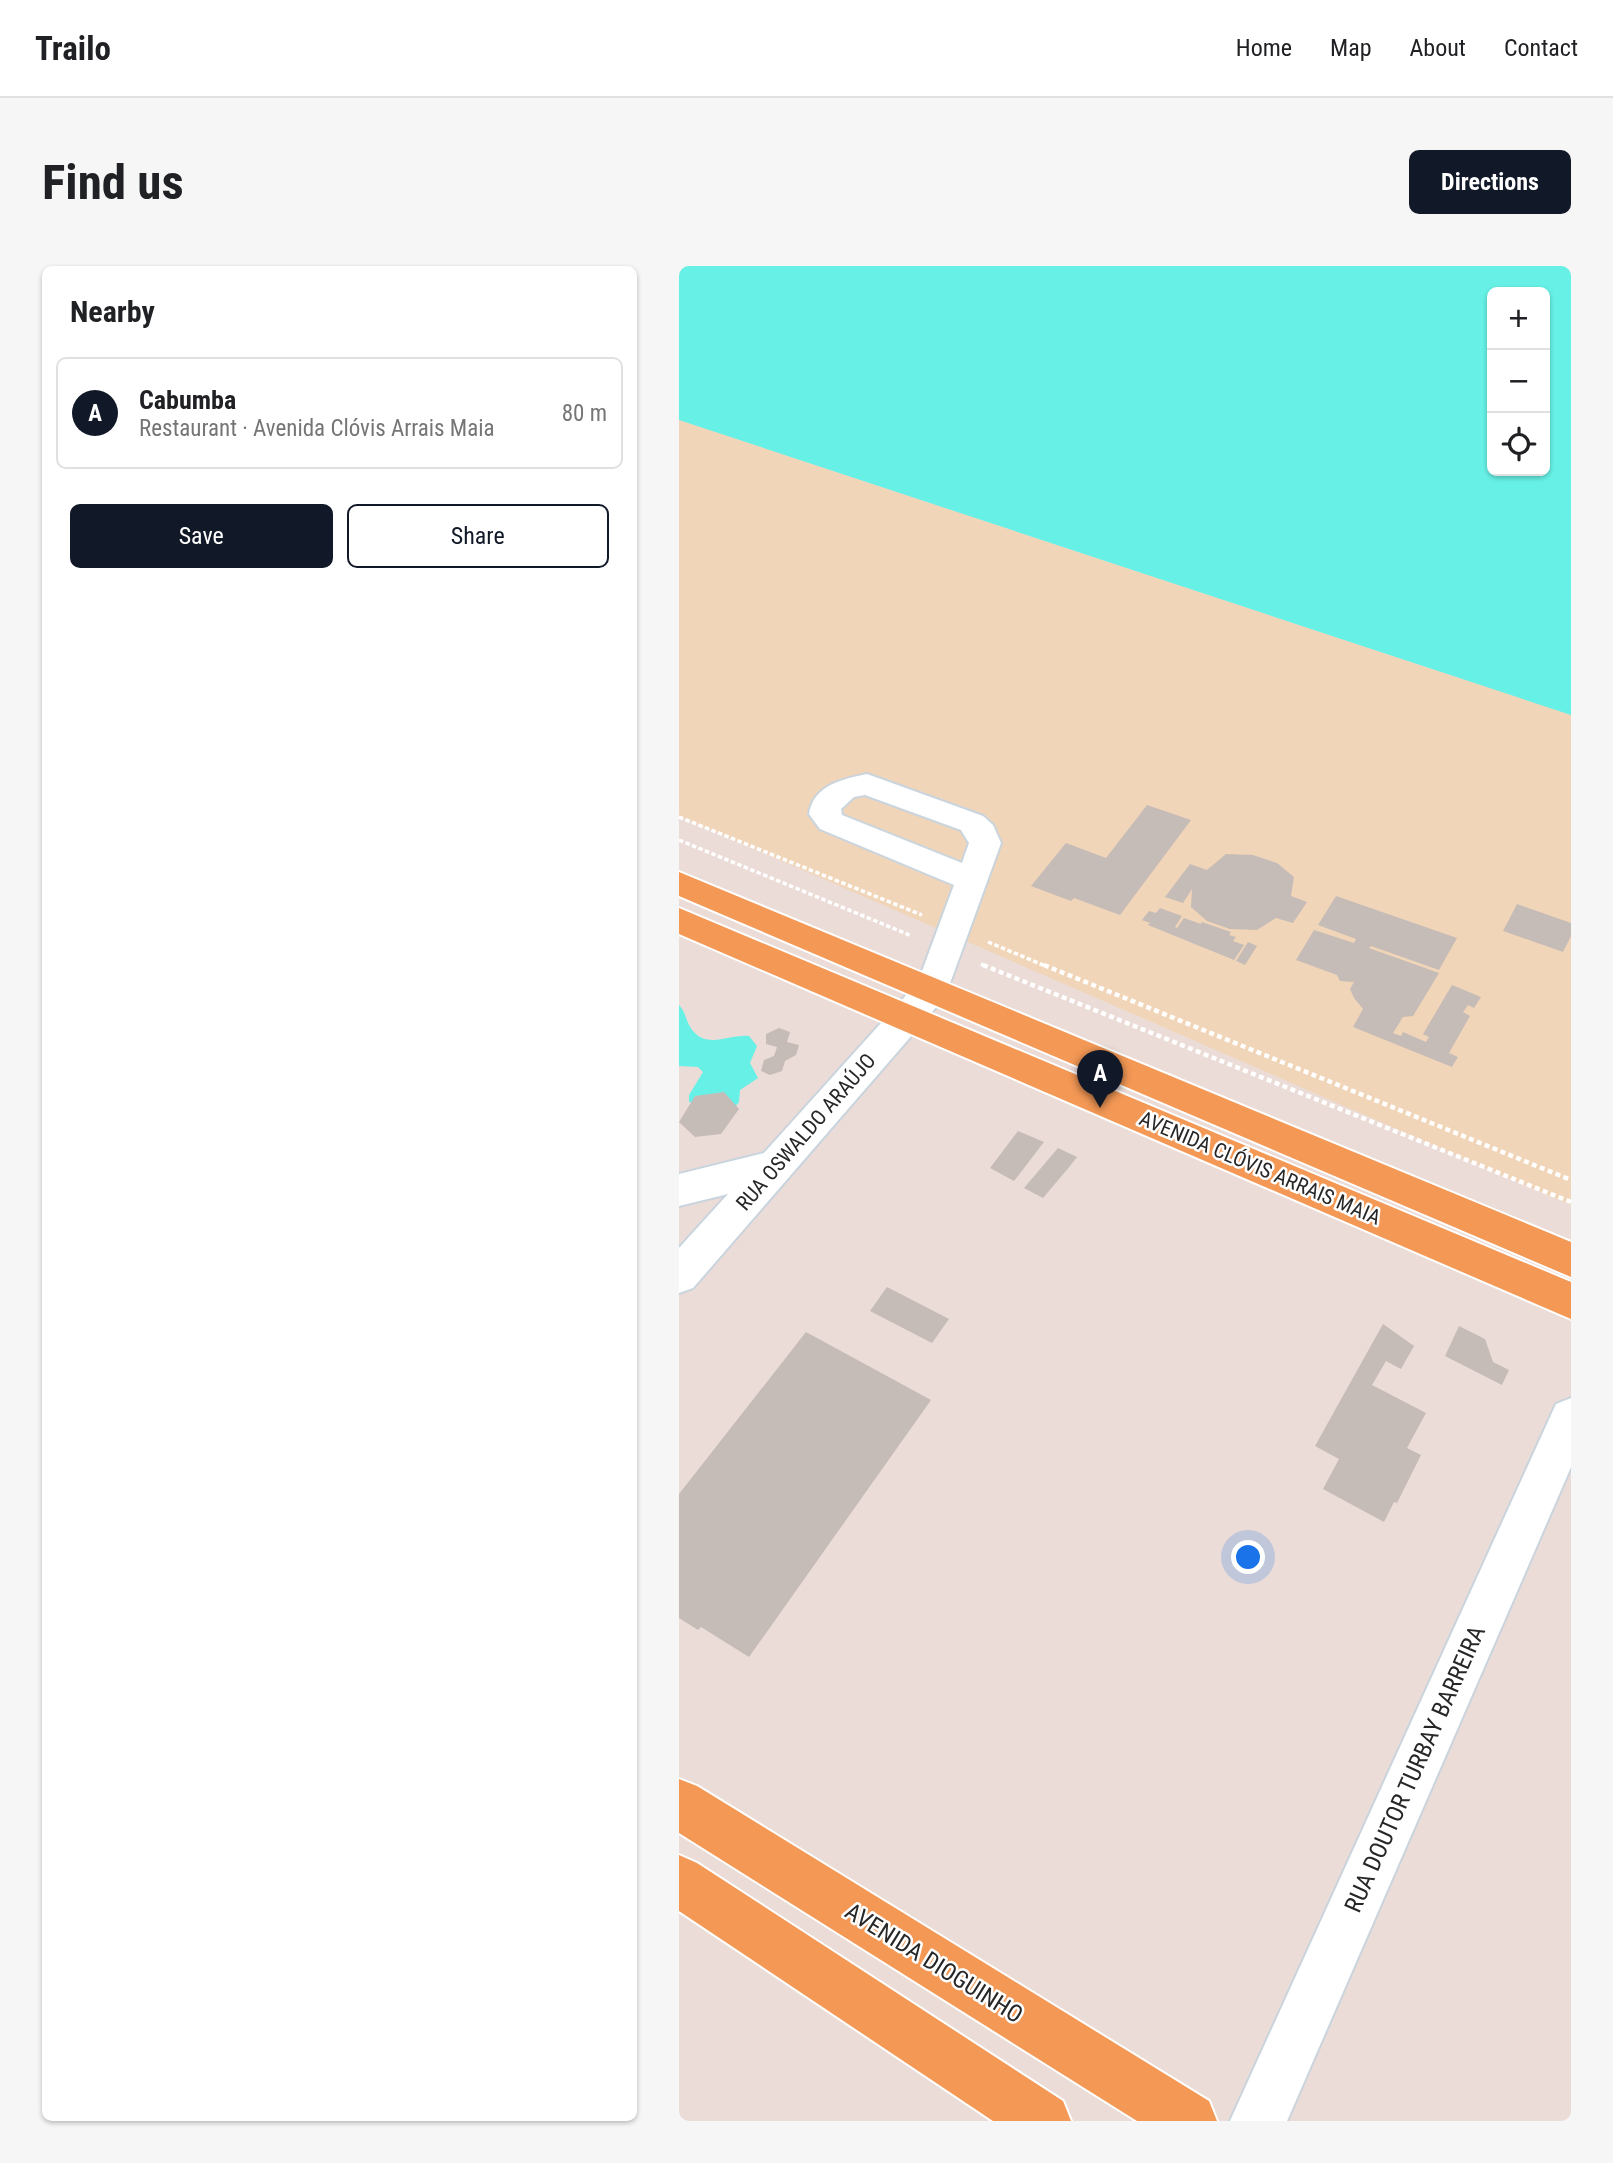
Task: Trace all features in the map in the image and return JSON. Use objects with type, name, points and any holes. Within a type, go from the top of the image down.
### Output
[{"type":"main road","name":"AVENIDA CLÓVIS ARRAIS MAIA","points":[[679,883],[1571,1259]]},
{"type":"main road","name":"AVENIDA CLÓVIS ARRAIS MAIA","points":[[679,920],[1571,1301]]},
{"type":"main road","name":"AVENIDA DIOGUINHO","points":[[679,1804],[1189,2121]]},
{"type":"main road","points":[[679,1881],[1043,2121]]},
{"type":"street","points":[[933,988],[971,879]]},
{"type":"street","name":"RUA OSWALDO ARAÚJO","points":[[679,1276],[933,988]]},
{"type":"street","points":[[679,1190],[776,1166]]},
{"type":"street","name":"RUA DOUTOR TURBAY BARREIRA","points":[[1258,2121],[1571,1418]]},
{"type":"path","points":[[679,817],[949,938],[1571,1202]]},
{"type":"path","points":[[679,840],[949,938],[1571,1180]]},
{"type":"sand","points":[[679,420],[1571,715],[1571,1205],[679,816]]},
{"type":"water","points":[[679,266],[1571,266],[1571,715],[679,420]]},
{"type":"water","points":[[679,1005],[691,1028],[699,1036],[712,1040],[749,1036],[757,1046],[750,1063],[758,1078],[740,1090],[739,1102],[734,1108],[689,1102],[689,1095],[703,1072],[698,1067],[679,1066]]},
{"type":"building","points":[[1147,805],[1191,820],[1120,915],[1031,886],[1066,843],[1106,858]]},
{"type":"building","points":[[1226,854],[1253,855],[1277,863],[1294,877],[1291,896],[1307,902],[1293,923],[1276,918],[1257,930],[1230,929],[1207,921],[1191,907],[1192,889],[1183,903],[1165,897],[1190,864],[1207,870]]},
{"type":"building","points":[[1336,896],[1457,938],[1439,970],[1371,946],[1369,948],[1439,973],[1413,1016],[1403,1017],[1393,1033],[1401,1036],[1403,1032],[1426,1042],[1429,1037],[1423,1034],[1452,985],[1481,997],[1474,1008],[1468,1005],[1463,1012],[1470,1016],[1449,1053],[1458,1057],[1452,1067],[1353,1027],[1363,1009],[1350,989],[1354,982],[1340,981],[1337,975],[1296,960],[1314,930],[1354,943],[1356,939],[1318,925]]},
{"type":"building","points":[[1517,904],[1571,923],[1571,936],[1563,952],[1503,931]]},
{"type":"building","points":[[1160,908],[1182,916],[1175,927],[1177,928],[1184,918],[1201,924],[1202,922],[1231,932],[1229,935],[1236,937],[1233,941],[1244,945],[1234,960],[1148,925],[1150,923],[1142,920],[1149,911],[1156,913]]},
{"type":"building","points":[[1248,942],[1257,946],[1245,965],[1236,961]]},
{"type":"building","points":[[779,1028],[790,1032],[787,1042],[799,1045],[796,1055],[785,1061],[782,1071],[770,1075],[761,1071],[764,1060],[774,1056],[777,1047],[766,1044],[766,1034]]},
{"type":"building","points":[[724,1092],[739,1109],[721,1134],[695,1137],[679,1122],[695,1096]]},
{"type":"building","points":[[1018,1131],[1044,1142],[1014,1181],[990,1168]]},
{"type":"building","points":[[1058,1148],[1077,1157],[1043,1198],[1024,1188]]},
{"type":"building","points":[[887,1287],[949,1319],[932,1343],[870,1311]]},
{"type":"building","points":[[1383,1324],[1414,1346],[1401,1369],[1386,1361],[1372,1385],[1426,1413],[1407,1448],[1421,1455],[1397,1503],[1394,1502],[1384,1522],[1323,1489],[1339,1459],[1315,1446]]},
{"type":"building","points":[[1459,1326],[1485,1339],[1493,1362],[1509,1370],[1502,1385],[1445,1356]]},
{"type":"building","points":[[806,1332],[931,1400],[749,1657],[701,1627],[698,1630],[679,1618],[679,1494]]},
{"type":"place","name":"Cabumba","points":[[1100,1108]]}]
